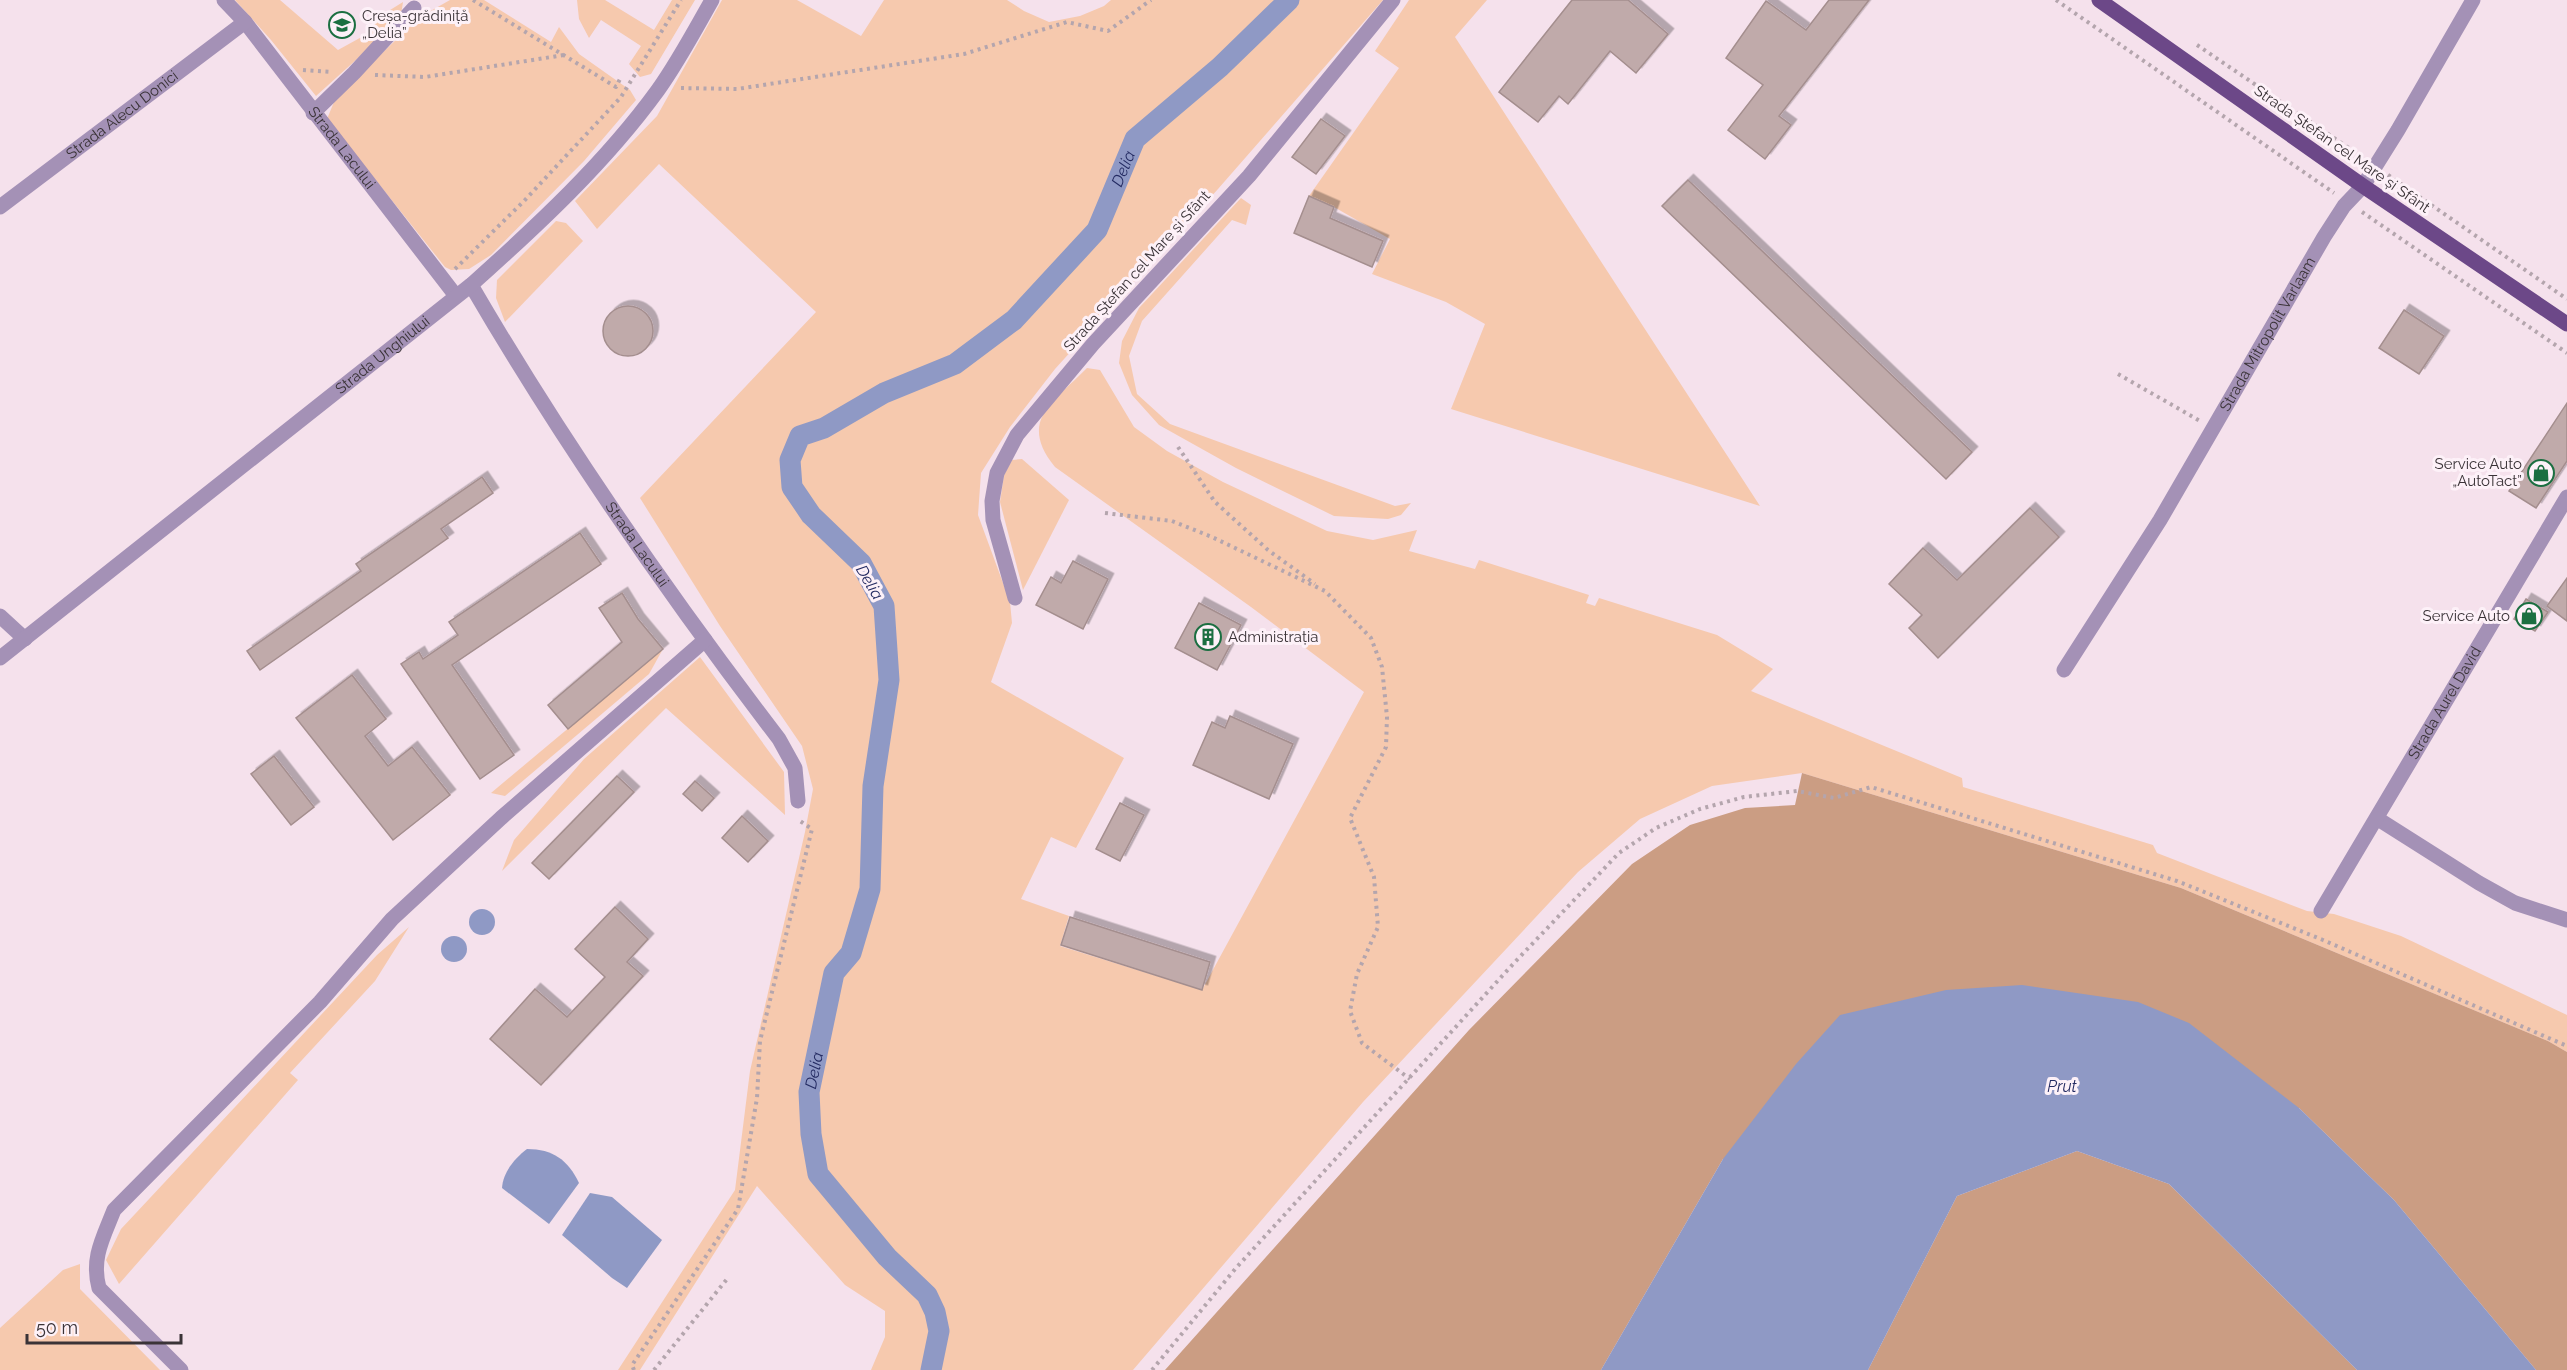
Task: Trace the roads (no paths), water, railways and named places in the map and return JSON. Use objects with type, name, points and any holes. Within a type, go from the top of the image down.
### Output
[{"type":"main road","name":"Strada Ștefan cel Mare și Sfânt","points":[[2099,0],[2363,186],[2567,324]]},
{"type":"street","name":"Strada Lacului","points":[[224,0],[281,69],[456,297]]},
{"type":"street","name":"Strada Unghiului","points":[[0,658],[471,285],[515,246],[595,165],[660,88],[712,0]]},
{"type":"street","name":"Strada Ștefan cel Mare și Sfânt","points":[[1015,598],[993,520],[992,501],[997,473],[1017,435],[1093,344],[1249,176],[1393,0]]},
{"type":"street","name":"Strada Mitropolit Varlaam","points":[[2064,670],[2160,520],[2325,237],[2348,202],[2363,186],[2473,0]]},
{"type":"street","points":[[313,113],[354,73],[414,8]]},
{"type":"street","name":"Strada Alecu Donici","points":[[0,207],[244,22]]},
{"type":"street","name":"Strada Lacului","points":[[471,285],[519,365],[637,544],[779,739],[795,768],[798,801]]},
{"type":"street","name":"Strada Aurel David","points":[[2321,911],[2378,819],[2567,497]]},
{"type":"street","points":[[0,616],[25,639]]},
{"type":"street","points":[[180,1370],[99,1288],[95,1272],[98,1248],[114,1210],[320,1002],[392,919],[501,818],[705,640]]},
{"type":"street","points":[[2378,819],[2515,903],[2566,918]]},
{"type":"water","points":[[482,909],[491,913],[495,922],[491,931],[482,935],[473,931],[469,922],[473,913]]},
{"type":"water","points":[[454,936],[463,940],[467,949],[463,958],[454,962],[445,958],[441,949],[445,940]]},
{"type":"water","name":"Prut","points":[[2022,985],[2138,1002],[2189,1023],[2299,1108],[2394,1200],[2536,1370],[2357,1370],[2169,1184],[2077,1151],[1957,1196],[1868,1370],[1601,1370],[1723,1159],[1796,1064],[1840,1015],[1946,990]]},
{"type":"water","points":[[527,1149],[545,1151],[559,1157],[570,1168],[579,1183],[549,1224],[502,1188],[510,1166]]},
{"type":"water","points":[[590,1193],[612,1197],[662,1240],[627,1288],[562,1235]]},
{"type":"waterway","name":"Delia","points":[[931,1370],[939,1331],[935,1312],[927,1295],[887,1257],[818,1174],[811,1134],[809,1092],[834,973],[851,953],[870,889],[873,786],[889,680],[884,606],[861,563],[811,515],[792,487],[790,460],[800,436],[824,428],[884,393],[955,364],[1014,320],[1097,230],[1135,139],[1220,67],[1289,0]]},
{"type":"place","name":"Creșa-grădiniță „Delia”","points":[[342,25]]},
{"type":"place","name":"Service Auto „AutoTact”","points":[[2541,473]]},
{"type":"place","name":"Service Auto","points":[[2529,616]]},
{"type":"place","name":"Administrația","points":[[1208,637]]}]
